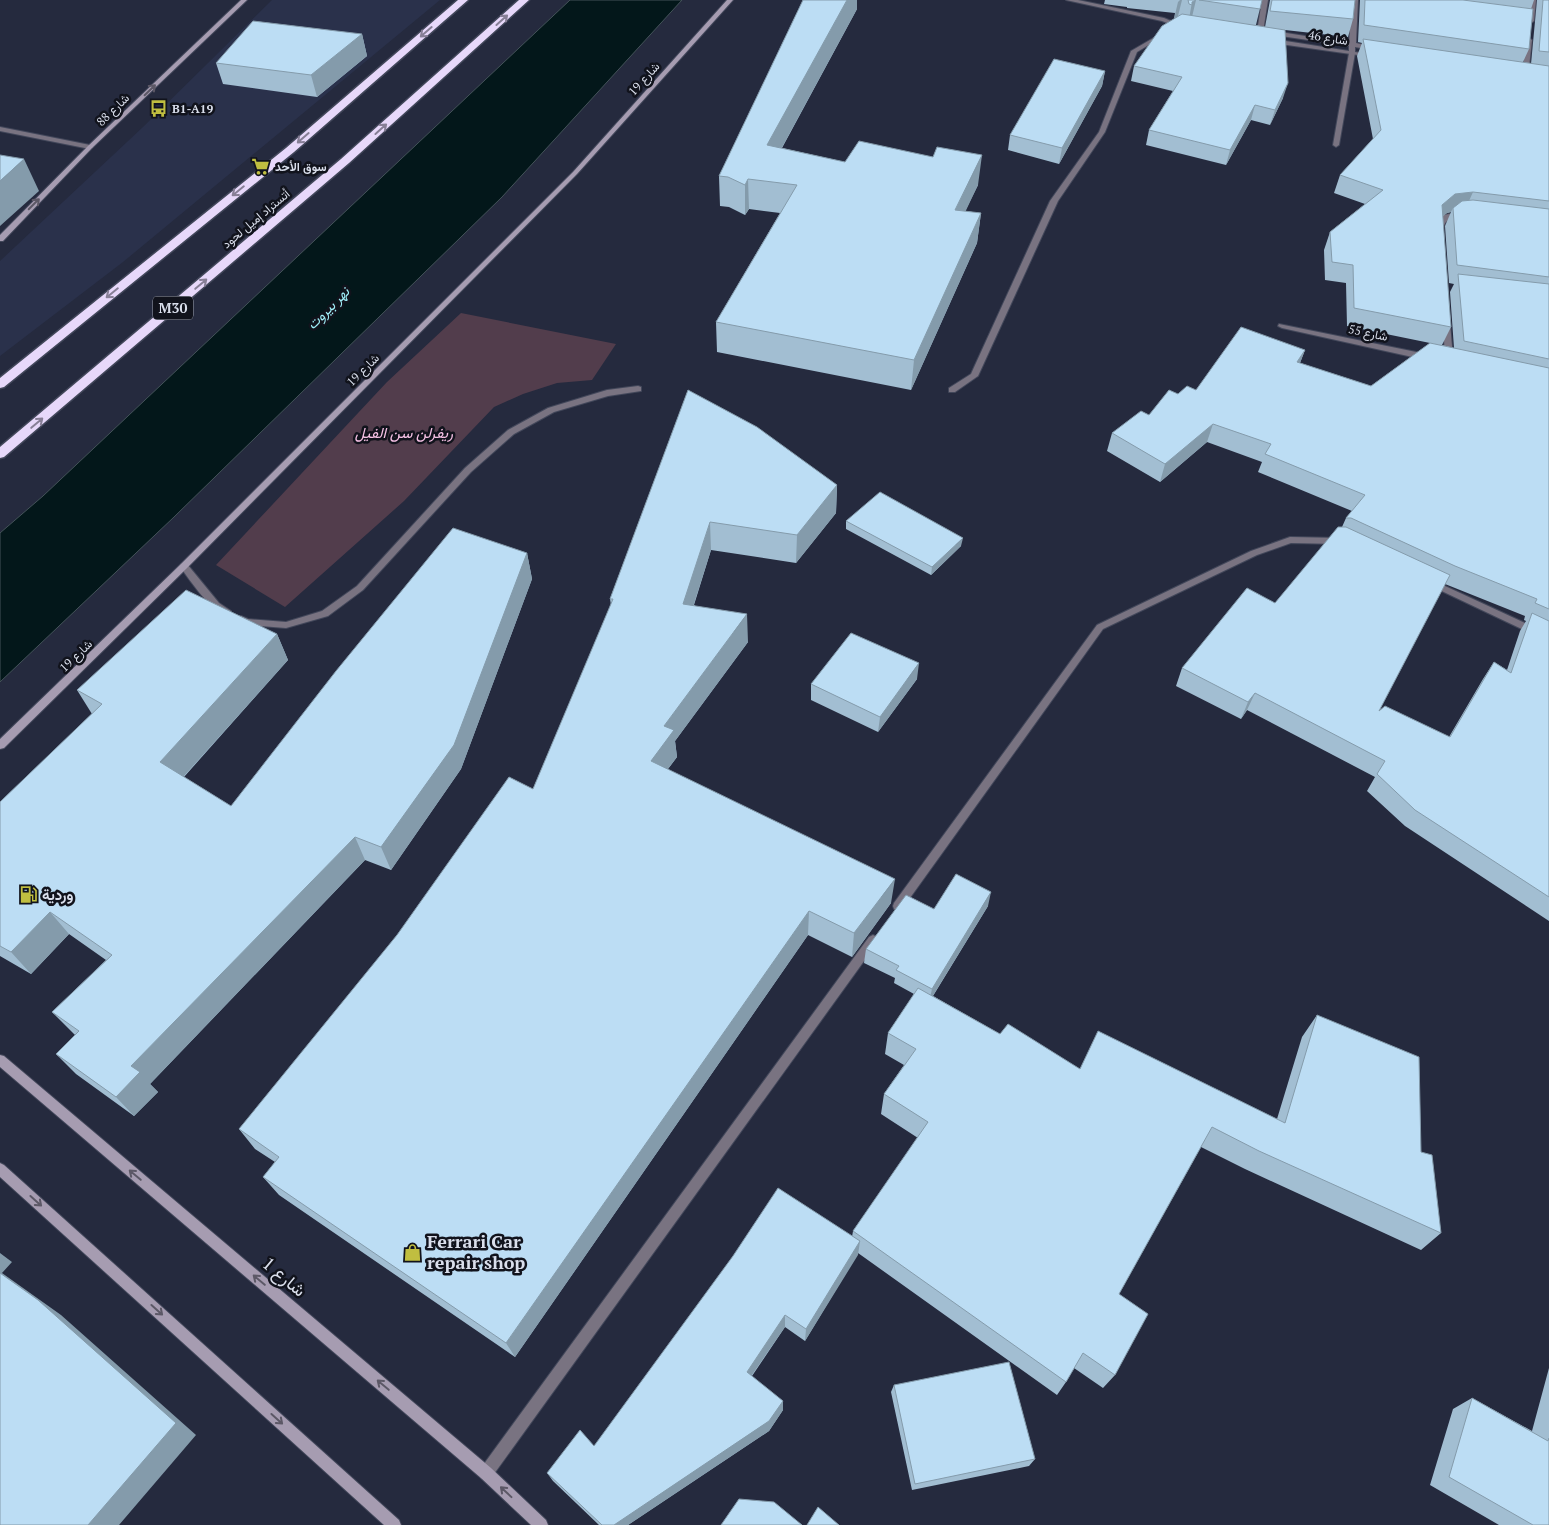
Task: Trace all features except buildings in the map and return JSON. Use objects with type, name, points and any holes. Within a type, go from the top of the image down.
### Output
[{"type":"highway","points":[[0,384],[290,150],[463,0]]},
{"type":"highway","name":"أتستراد إميل لحود","points":[[0,454],[345,161],[524,0]]},
{"type":"main road","name":"شارع 88","points":[[0,239],[90,147],[244,0]]},
{"type":"main road","name":"شارع 19","points":[[0,745],[184,566],[575,173],[730,0]]},
{"type":"main road","name":"شارع 1","points":[[0,1060],[486,1473],[541,1525]]},
{"type":"main road","points":[[0,1168],[394,1525]]},
{"type":"street","points":[[1069,0],[1180,22],[1186,27]]},
{"type":"street","points":[[1259,38],[1265,0]]},
{"type":"street","points":[[1336,145],[1352,49],[1355,0]]},
{"type":"street","points":[[1525,79],[1533,0]]},
{"type":"street","points":[[1521,21],[1530,23]]},
{"type":"street","points":[[952,390],[974,376],[1054,201],[1102,132],[1134,51],[1180,22]]},
{"type":"street","name":"شارع 46","points":[[1251,30],[1352,49],[1381,57]]},
{"type":"street","name":"شارع 46","points":[[1249,37],[1352,49],[1381,50]]},
{"type":"street","points":[[1516,70],[1533,72]]},
{"type":"street","points":[[1515,78],[1533,80]]},
{"type":"street","points":[[0,129],[90,147]]},
{"type":"street","points":[[1440,243],[1439,225],[1446,217],[1454,214],[1473,214]]},
{"type":"street","points":[[1445,315],[1449,362]]},
{"type":"street","name":"شارع 55","points":[[1282,326],[1458,364]]},
{"type":"street","points":[[184,566],[216,605],[246,622],[286,625],[325,614],[360,588],[468,470],[511,432],[551,410],[607,392],[638,389]]},
{"type":"street","points":[[890,917],[1100,627],[1254,553],[1290,540],[1338,540],[1347,544]]},
{"type":"street","points":[[1427,581],[1549,638]]},
{"type":"street","points":[[486,1473],[878,933]]},
{"type":"shaded area","name":"سوق الأحد","points":[[272,0],[440,0],[123,262],[0,356],[0,261],[143,127]]},
{"type":"green space","name":"ريفرلن سن الفيل","points":[[461,313],[616,344],[592,380],[557,383],[523,394],[494,407],[404,501],[285,607],[216,565],[387,382]]},
{"type":"water","name":"نهر بيروت","points":[[570,0],[682,0],[502,197],[174,517],[0,682],[0,533],[43,496]]},
{"type":"place","name":"B1-A19","points":[[158,109]]},
{"type":"place","name":"سوق الأحد","points":[[261,167]]},
{"type":"place","name":"وردية","points":[[28,895]]},
{"type":"place","name":"Ferrari Car repair shop","points":[[413,1252]]}]
